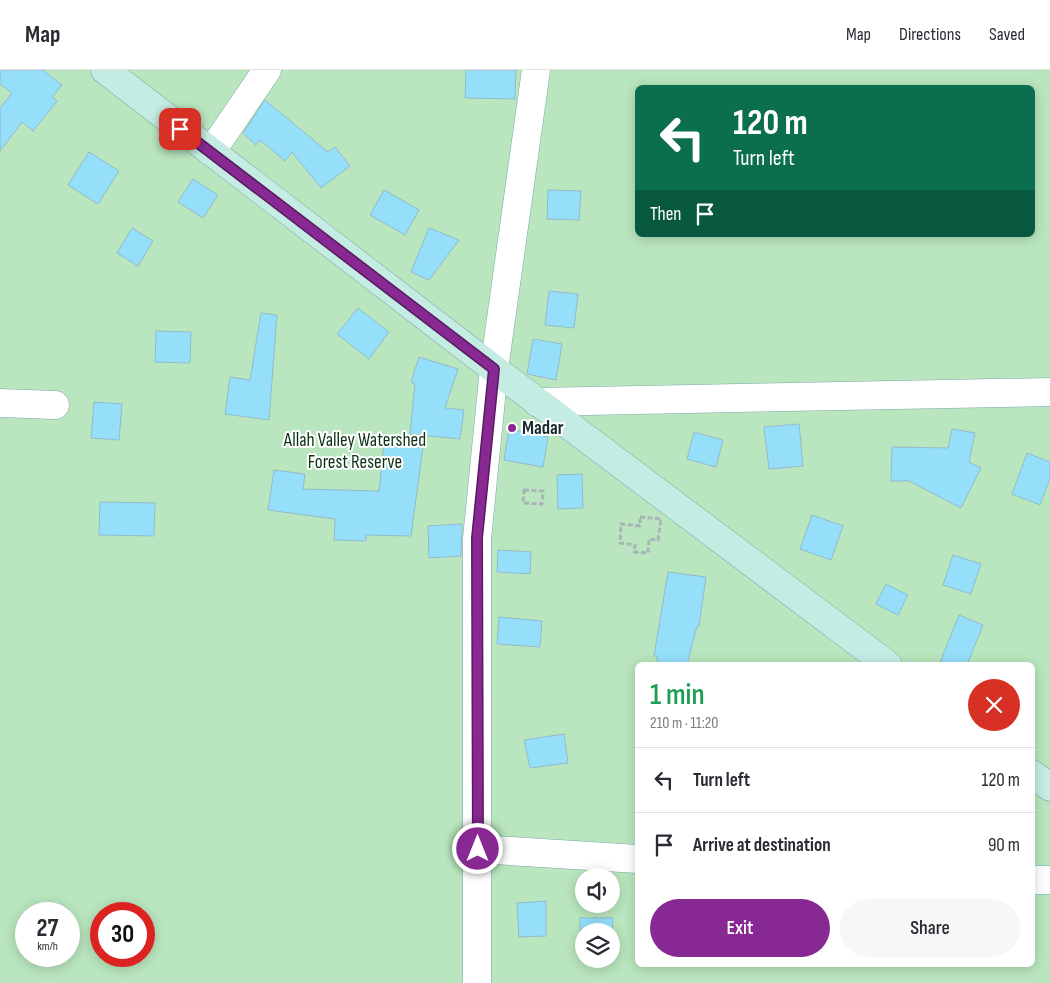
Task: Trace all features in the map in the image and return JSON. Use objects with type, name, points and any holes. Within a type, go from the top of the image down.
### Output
[{"type":"street","points":[[105,70],[494,369],[884,662]]},
{"type":"street","points":[[211,152],[267,70]]},
{"type":"street","points":[[477,983],[477,538],[494,369],[536,70]]},
{"type":"street","points":[[538,402],[1050,392]]},
{"type":"street","points":[[0,403],[55,405]]},
{"type":"street","points":[[1035,776],[1050,787]]},
{"type":"street","points":[[478,849],[635,859]]},
{"type":"street","points":[[1035,880],[1050,880]]},
{"type":"path","points":[[524,490],[543,491],[542,504],[523,503],[524,490]]},
{"type":"path","points":[[640,518],[660,519],[658,540],[649,539],[648,553],[634,552],[635,545],[620,544],[621,524],[640,526],[640,518]]},
{"type":"green space","name":"Allah Valley Watershed Forest Reserve","points":[[0,70],[1050,70],[1050,983],[0,983]]},
{"type":"building","points":[[0,70],[43,70],[62,85],[52,97],[57,101],[33,131],[22,122],[0,151],[0,108],[12,93],[0,84]]},
{"type":"building","points":[[466,70],[516,70],[515,99],[465,98]]},
{"type":"building","points":[[265,100],[328,152],[335,147],[350,166],[321,188],[292,152],[285,161],[260,140],[256,145],[243,133]]},
{"type":"building","points":[[89,152],[119,171],[98,204],[68,185]]},
{"type":"building","points":[[193,179],[218,195],[203,218],[178,202]]},
{"type":"building","points":[[384,190],[419,210],[405,235],[370,215]]},
{"type":"building","points":[[548,190],[581,191],[579,220],[547,219]]},
{"type":"building","points":[[132,228],[153,241],[138,266],[117,253]]},
{"type":"building","points":[[429,228],[459,240],[429,280],[411,272]]},
{"type":"building","points":[[549,291],[578,294],[574,328],[545,325]]},
{"type":"building","points":[[358,308],[389,332],[369,359],[337,334]]},
{"type":"building","points":[[261,313],[277,315],[269,420],[225,414],[230,377],[250,380]]},
{"type":"building","points":[[156,331],[191,332],[190,363],[155,362]]},
{"type":"building","points":[[533,339],[562,344],[556,380],[527,374]]},
{"type":"building","points":[[419,357],[458,369],[445,408],[464,410],[460,439],[410,434],[415,384],[411,382]]},
{"type":"building","points":[[94,402],[122,404],[119,440],[91,438]]},
{"type":"building","points":[[799,424],[803,466],[769,469],[764,427]]},
{"type":"building","points":[[509,429],[548,437],[543,467],[504,460]]},
{"type":"building","points":[[952,429],[975,433],[969,462],[981,468],[961,508],[909,481],[891,481],[892,447],[948,448]]},
{"type":"building","points":[[694,432],[723,440],[716,467],[687,459]]},
{"type":"building","points":[[384,443],[423,447],[411,536],[366,535],[366,541],[334,540],[335,519],[268,510],[274,470],[305,474],[303,489],[379,491]]},
{"type":"building","points":[[1027,453],[1050,462],[1050,478],[1040,505],[1012,494]]},
{"type":"building","points":[[582,474],[583,508],[558,509],[557,475]]},
{"type":"building","points":[[100,502],[155,503],[154,536],[99,535]]},
{"type":"building","points":[[812,515],[843,526],[831,560],[800,549]]},
{"type":"building","points":[[462,524],[461,556],[429,558],[428,526]]},
{"type":"building","points":[[498,550],[531,552],[530,574],[497,572]]},
{"type":"building","points":[[953,555],[981,564],[971,594],[943,585]]},
{"type":"building","points":[[668,572],[706,577],[699,626],[697,626],[688,662],[657,662],[657,656],[654,656]]},
{"type":"building","points":[[886,584],[908,595],[898,615],[876,604]]},
{"type":"building","points":[[959,615],[983,625],[968,662],[940,662]]},
{"type":"building","points":[[499,617],[542,621],[540,647],[497,644]]},
{"type":"building","points":[[564,734],[568,763],[530,768],[524,740]]},
{"type":"building","points":[[546,901],[546,936],[519,937],[517,903]]},
{"type":"building","points":[[580,918],[613,918],[613,923],[580,923]]},
{"type":"place","name":"Madar","points":[[512,428]]},
{"type":"route","points":[[180,129],[494,369],[477,538],[478,849]]}]
